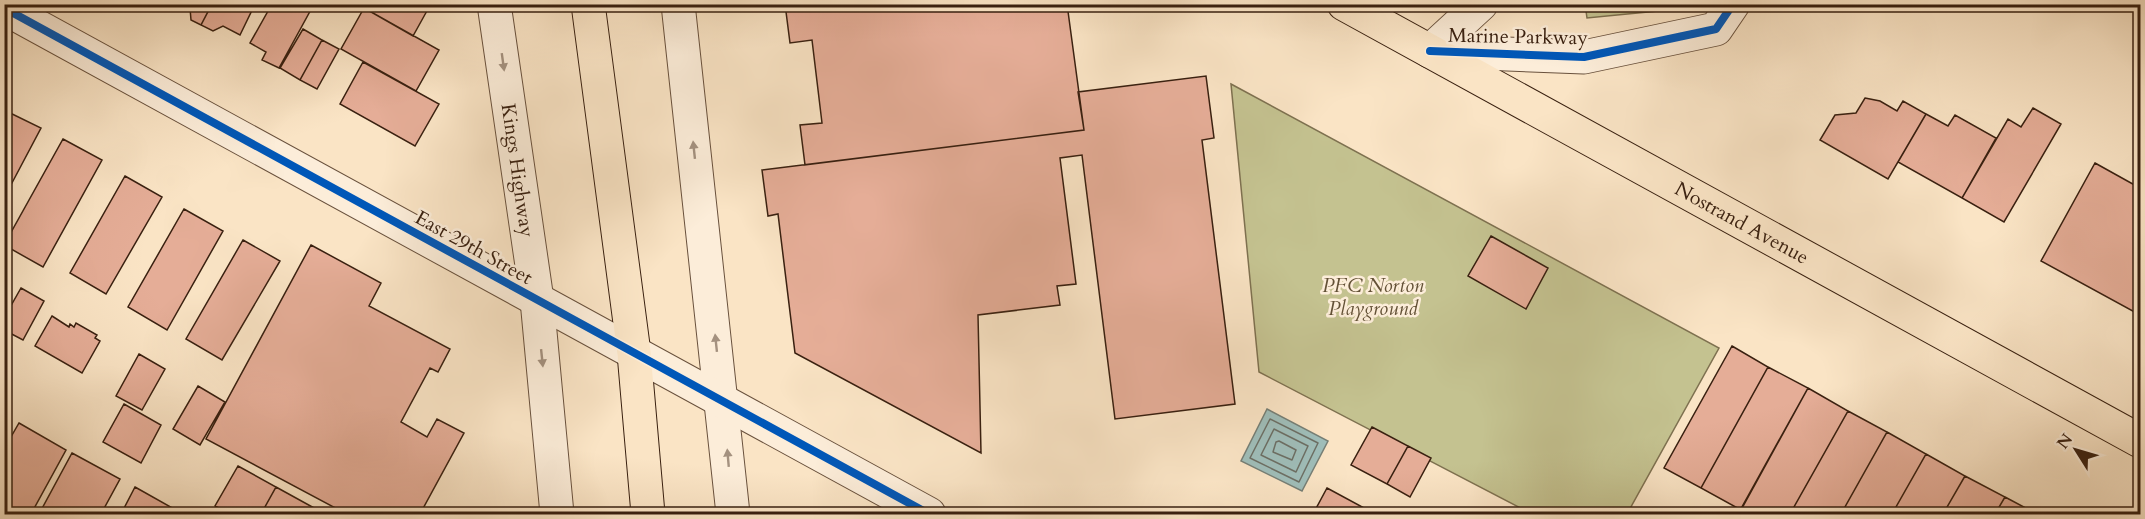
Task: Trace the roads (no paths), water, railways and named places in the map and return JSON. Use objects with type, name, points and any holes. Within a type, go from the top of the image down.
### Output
[{"type":"main road","points":[[588,4],[634,353],[648,514]]},
{"type":"main road","name":"Nostrand Avenue","points":[[1344,4],[2140,441]]},
{"type":"street","name":"Kings Highway","points":[[494,4],[537,300],[557,514]]},
{"type":"street","points":[[678,4],[733,514]]},
{"type":"street","name":"Marine Parkway","points":[[1430,51],[1481,4]]},
{"type":"street","name":"Marine Parkway","points":[[1430,51],[1584,57],[1716,29],[1733,4]]},
{"type":"street","name":"East 29th Street","points":[[4,8],[929,514]]},
{"type":"water","points":[[1267,409],[1328,441],[1302,491],[1241,461]]},
{"type":"park label","name":"PFC Norton Playground","points":[[1373,296]]}]
